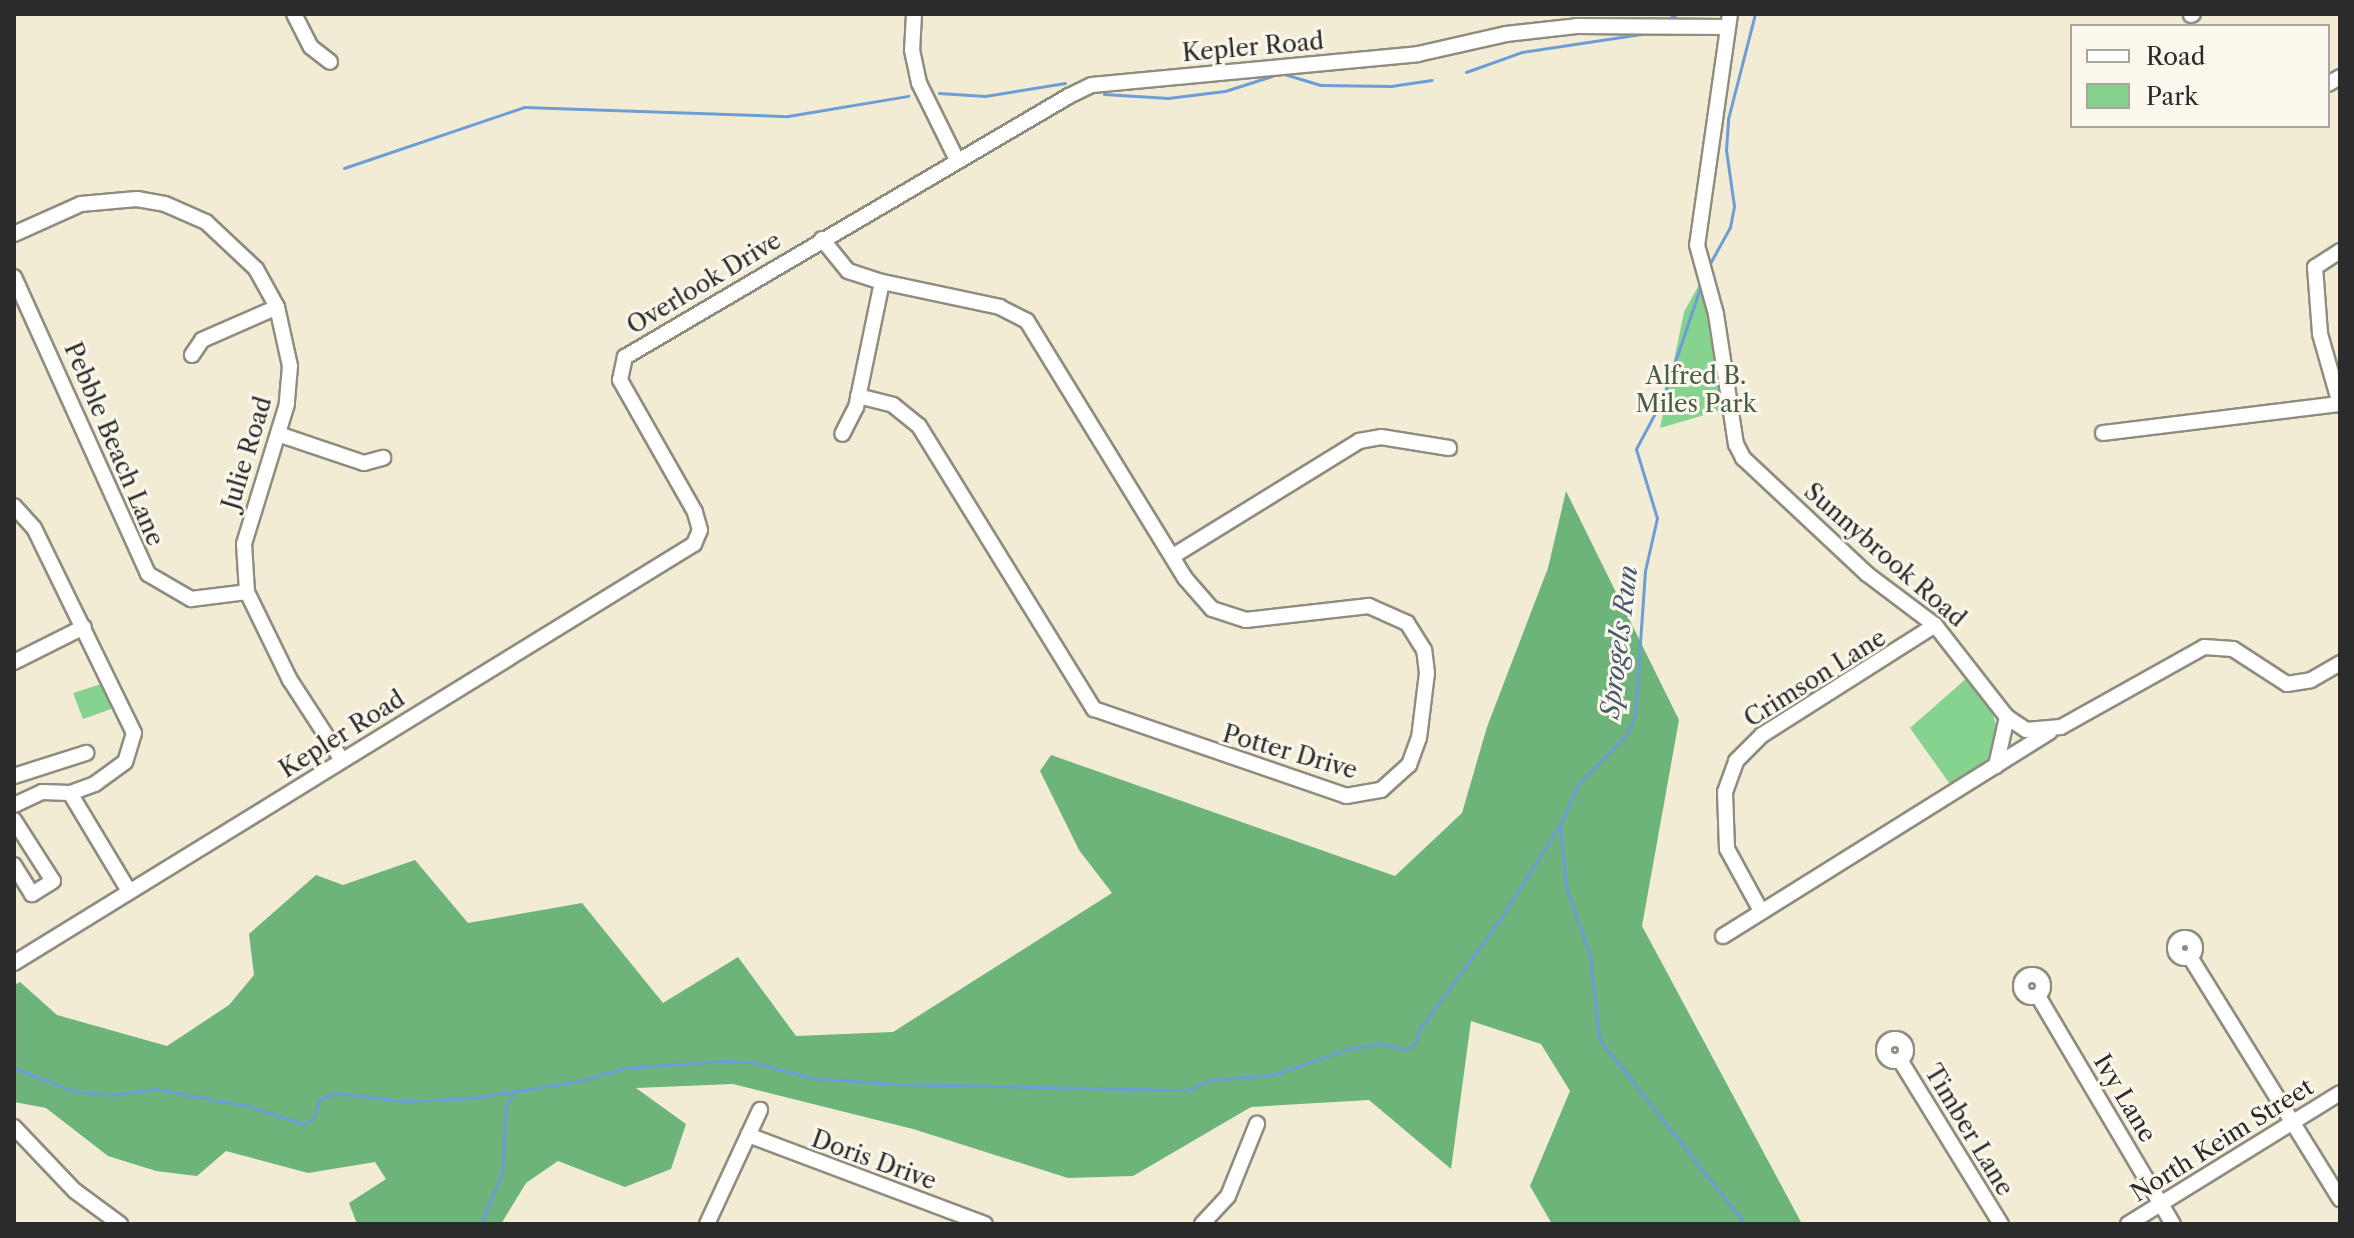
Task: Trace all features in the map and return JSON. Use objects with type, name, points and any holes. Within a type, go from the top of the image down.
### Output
[{"type":"street","points":[[294,14],[311,47],[330,62]]},
{"type":"street","points":[[914,14],[912,50],[919,83],[957,160]]},
{"type":"street","name":"Kepler Road","points":[[822,239],[1092,85],[1418,54],[1574,20],[1661,26],[1728,21]]},
{"type":"street","name":"Sunnybrook Road","points":[[1728,21],[1698,233],[1699,266],[1709,291],[1739,454],[1867,574],[1935,625],[2007,717],[2031,732],[2050,731]]},
{"type":"street","name":"Julie Road","points":[[14,234],[98,201],[165,204],[231,240],[277,307],[290,366],[278,434],[244,544],[247,592]]},
{"type":"street","name":"Potter Drive","points":[[822,239],[848,271],[882,282],[1000,307],[1027,321],[1202,601],[1226,616],[1253,620],[1369,606],[1407,623],[1424,650],[1427,673],[1417,747],[1398,780],[1362,796],[1337,794],[1094,709],[919,426],[893,405],[858,396]]},
{"type":"street","name":"Overlook Drive","points":[[694,544],[700,530],[695,512],[626,394],[619,373],[622,362],[656,336],[822,239]]},
{"type":"street","points":[[2103,433],[2340,404],[2320,334],[2315,267],[2340,251]]},
{"type":"street","name":"Pebble Beach Lane","points":[[14,277],[148,574],[191,599],[247,592]]},
{"type":"street","points":[[842,434],[858,396],[882,282]]},
{"type":"street","points":[[192,355],[202,340],[277,307]]},
{"type":"street","points":[[278,434],[364,463],[383,458]]},
{"type":"street","points":[[1173,556],[1359,441],[1381,437],[1449,448]]},
{"type":"street","points":[[14,506],[34,528],[84,627],[129,717],[134,744],[121,766],[70,793],[48,791],[14,805]]},
{"type":"street","name":"Kepler Road","points":[[14,963],[694,544]]},
{"type":"street","points":[[247,592],[290,680],[342,760]]},
{"type":"street","name":"Crimson Lane","points":[[1761,911],[1733,865],[1726,839],[1725,792],[1740,755],[1762,735],[1935,625]]},
{"type":"street","points":[[14,662],[84,627]]},
{"type":"street","points":[[1723,936],[2050,731],[2204,647],[2233,649],[2287,684],[2311,680],[2340,663]]},
{"type":"street","points":[[1996,766],[2007,717]]},
{"type":"street","points":[[14,776],[86,753]]},
{"type":"street","points":[[39,768],[48,791]]},
{"type":"street","points":[[70,793],[129,891]]},
{"type":"street","points":[[14,820],[53,881],[32,894],[14,865]]},
{"type":"street","points":[[2190,957],[2340,1199]]},
{"type":"street","name":"Ivy Lane","points":[[2038,996],[2173,1224]]},
{"type":"street","name":"Timber Lane","points":[[1900,1060],[2001,1224]]},
{"type":"street","name":"North Keim Street","points":[[2128,1224],[2340,1093]]},
{"type":"street","points":[[707,1224],[760,1110]]},
{"type":"street","points":[[1202,1224],[1228,1196],[1257,1124]]},
{"type":"street","points":[[14,1127],[75,1191],[120,1224]]},
{"type":"street","name":"Doris Drive","points":[[748,1135],[985,1224]]},
{"type":"green space","name":"Alfred B. Miles Park","points":[[1701,281],[1714,327],[1725,409],[1660,428],[1684,312]]},
{"type":"green space","points":[[1566,491],[1679,720],[1642,926],[1802,1224],[1552,1224],[1530,1186],[1570,1091],[1541,1044],[1471,1021],[1451,1169],[1369,1100],[1251,1107],[1133,1176],[1068,1178],[913,1129],[733,1084],[636,1088],[686,1124],[671,1169],[625,1187],[558,1161],[526,1183],[501,1224],[357,1224],[349,1203],[386,1179],[375,1162],[308,1173],[226,1151],[197,1176],[156,1171],[108,1156],[46,1108],[14,1102],[14,985],[20,982],[57,1015],[167,1046],[229,1005],[254,975],[249,934],[316,875],[343,885],[415,860],[468,923],[582,903],[663,1003],[738,957],[796,1036],[893,1032],[1112,893],[1079,850],[1040,771],[1051,755],[1395,876],[1462,813],[1487,727],[1548,568]]},
{"type":"green space","points":[[1968,677],[1991,709],[1998,730],[1987,762],[1952,787],[1910,728]]},
{"type":"green space","points":[[104,683],[117,707],[83,719],[73,693]]},
{"type":"waterway","points":[[1666,20],[1677,14]]},
{"type":"waterway","name":"Sprogels Run","points":[[1708,267],[1730,227],[1734,206],[1726,150],[1728,119],[1755,14]]},
{"type":"waterway","points":[[1466,72],[1522,52],[1655,32]]},
{"type":"waterway","points":[[1104,94],[1168,98],[1225,91],[1281,73],[1320,85],[1391,86],[1432,80]]},
{"type":"waterway","points":[[939,93],[985,96],[1065,83]]},
{"type":"waterway","points":[[344,168],[524,107],[788,116],[908,96]]},
{"type":"waterway","name":"Sprogels Run","points":[[1702,282],[1662,400],[1636,449],[1657,518],[1645,571],[1635,714],[1629,731],[1578,785],[1560,825],[1566,887],[1590,955],[1599,1039],[1745,1224]]},
{"type":"waterway","points":[[14,1068],[73,1091],[110,1095],[156,1089],[248,1106],[303,1124],[313,1119],[320,1099],[335,1093],[404,1101],[472,1098],[579,1081],[625,1068],[722,1061],[756,1063],[811,1078],[894,1084],[1188,1090],[1209,1080],[1272,1075],[1348,1049],[1381,1043],[1405,1050],[1415,1044],[1421,1027],[1499,921],[1560,825]]},
{"type":"waterway","points":[[481,1224],[502,1173],[506,1105],[513,1094]]}]
